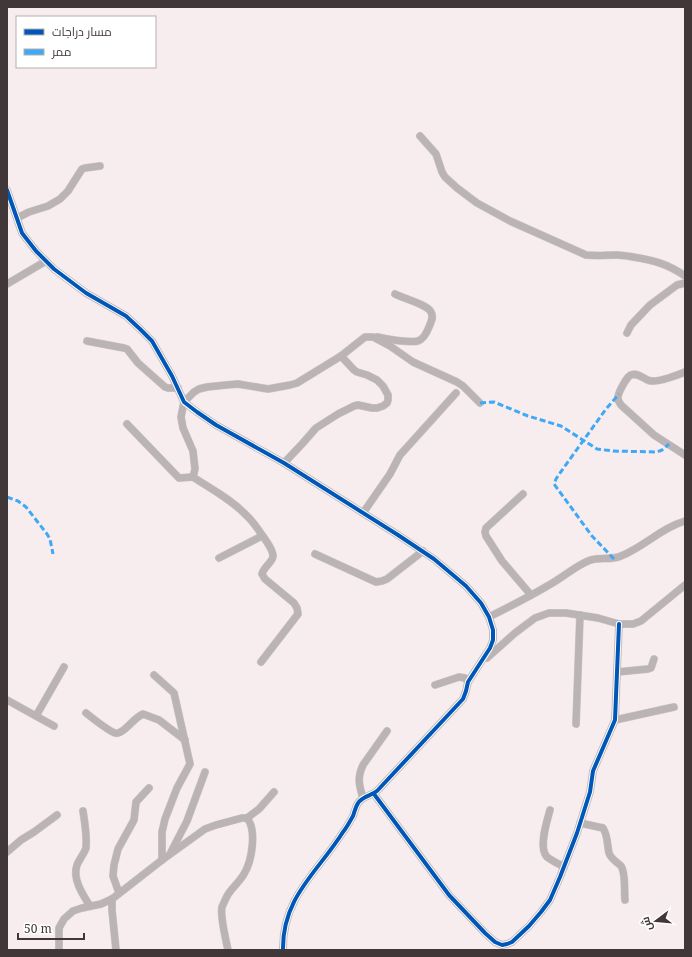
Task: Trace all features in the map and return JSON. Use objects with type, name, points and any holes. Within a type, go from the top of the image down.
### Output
[{"type":"street","points":[[420,136],[436,154],[445,178],[477,203],[495,213],[586,255],[619,255],[644,258],[670,266],[685,276]]},
{"type":"street","points":[[17,218],[29,212],[53,204],[68,191],[82,169],[100,166]]},
{"type":"street","points":[[7,190],[9,204],[17,218],[22,233],[36,251],[54,269],[80,288],[126,316],[140,328],[152,341],[172,376],[184,402],[216,425],[284,463],[423,551],[466,586],[481,603],[489,617],[493,630],[493,640],[490,648],[468,682],[463,699],[374,794],[363,798],[358,802],[344,832],[308,877],[292,904],[284,933],[283,950]]},
{"type":"street","points":[[7,284],[46,261]]},
{"type":"street","points":[[627,333],[631,325],[650,305],[676,285],[685,283]]},
{"type":"street","points":[[193,477],[194,451],[183,428],[181,417],[184,402],[194,392],[198,389],[207,387],[238,384],[268,389],[290,385],[297,383],[341,356],[365,337],[407,341],[417,341],[422,339],[427,333],[433,318],[432,312],[427,307],[395,294]]},
{"type":"street","points":[[373,337],[390,346],[413,362],[463,386],[480,403]]},
{"type":"street","points":[[87,341],[124,348],[130,352],[138,363],[165,387],[178,388]]},
{"type":"street","points":[[284,463],[316,428],[338,414],[354,406],[377,408],[387,403],[388,395],[383,386],[377,380],[356,372],[341,356]]},
{"type":"street","points":[[685,372],[656,381],[649,381],[639,375],[632,374],[627,377],[618,399],[621,405],[654,435],[685,455]]},
{"type":"street","points":[[363,513],[390,474],[400,455],[456,393]]},
{"type":"street","points":[[127,424],[179,478],[184,479],[193,477],[228,500],[246,515],[257,527],[272,550],[273,556],[271,561],[263,569],[262,574],[265,579],[294,602],[298,608],[298,614],[261,662]]},
{"type":"street","points":[[523,494],[486,528],[485,532],[502,561],[531,595]]},
{"type":"street","points":[[489,617],[549,585],[587,561],[595,558],[614,558],[620,556],[638,547],[677,523],[685,521]]},
{"type":"street","points":[[218,558],[262,536]]},
{"type":"street","points":[[315,554],[376,582],[382,582],[423,551]]},
{"type":"street","points":[[481,663],[535,618],[549,613],[566,613],[598,618],[619,624],[632,624],[641,620],[685,585]]},
{"type":"street","points":[[576,724],[580,615]]},
{"type":"street","points":[[374,794],[449,895],[485,933],[499,944],[502,945],[512,942],[529,926],[550,900],[580,823],[590,792],[593,771],[615,720],[619,624]]},
{"type":"street","points":[[617,672],[651,668],[654,659]]},
{"type":"street","points":[[36,716],[64,667]]},
{"type":"street","points":[[154,675],[174,693],[190,764],[165,819],[162,832],[162,860]]},
{"type":"street","points":[[435,685],[459,677],[465,678],[468,682]]},
{"type":"street","points":[[7,700],[54,726]]},
{"type":"street","points":[[615,720],[674,707]]},
{"type":"street","points":[[86,713],[115,733],[125,730],[137,717],[143,714],[159,720],[185,740]]},
{"type":"street","points":[[363,798],[359,783],[360,771],[387,731]]},
{"type":"street","points":[[170,854],[187,821],[205,772]]},
{"type":"street","points":[[119,893],[113,876],[118,849],[134,820],[136,802],[149,788]]},
{"type":"street","points":[[59,950],[59,928],[64,919],[73,911],[101,904],[112,899],[205,829],[242,818],[248,818],[259,809],[274,792]]},
{"type":"street","points":[[550,810],[544,834],[543,848],[548,857],[564,867]]},
{"type":"street","points":[[83,811],[86,827],[86,850],[80,858],[76,868],[76,874],[79,887],[90,906]]},
{"type":"street","points":[[7,852],[21,840],[57,815]]},
{"type":"street","points":[[228,950],[222,909],[229,894],[244,874],[250,859],[253,839],[248,818]]},
{"type":"street","points":[[580,823],[603,828],[606,832],[609,853],[611,857],[622,867],[624,872],[625,900]]},
{"type":"street","points":[[112,899],[111,905],[116,950]]},
{"type":"marked path","points":[[614,559],[592,536],[554,484],[560,473],[606,409],[619,394]]},
{"type":"marked path","points":[[480,403],[494,402],[528,416],[561,426],[597,449],[657,452],[669,444]]},
{"type":"marked path","points":[[7,497],[18,501],[26,507],[50,539],[53,554]]},
{"type":"cycle path","points":[[7,190],[22,233],[36,251],[54,269],[86,293],[126,316],[152,341],[172,376],[184,402],[216,425],[284,463],[434,559],[466,586],[481,603],[489,617],[493,630],[493,640],[490,648],[468,682],[463,699],[377,791],[359,801],[346,828],[303,886],[295,900],[288,915],[284,931],[283,950]]},
{"type":"cycle path","points":[[374,794],[449,895],[495,942],[502,945],[512,942],[529,926],[550,900],[577,833],[590,792],[593,771],[615,720],[619,624]]}]
